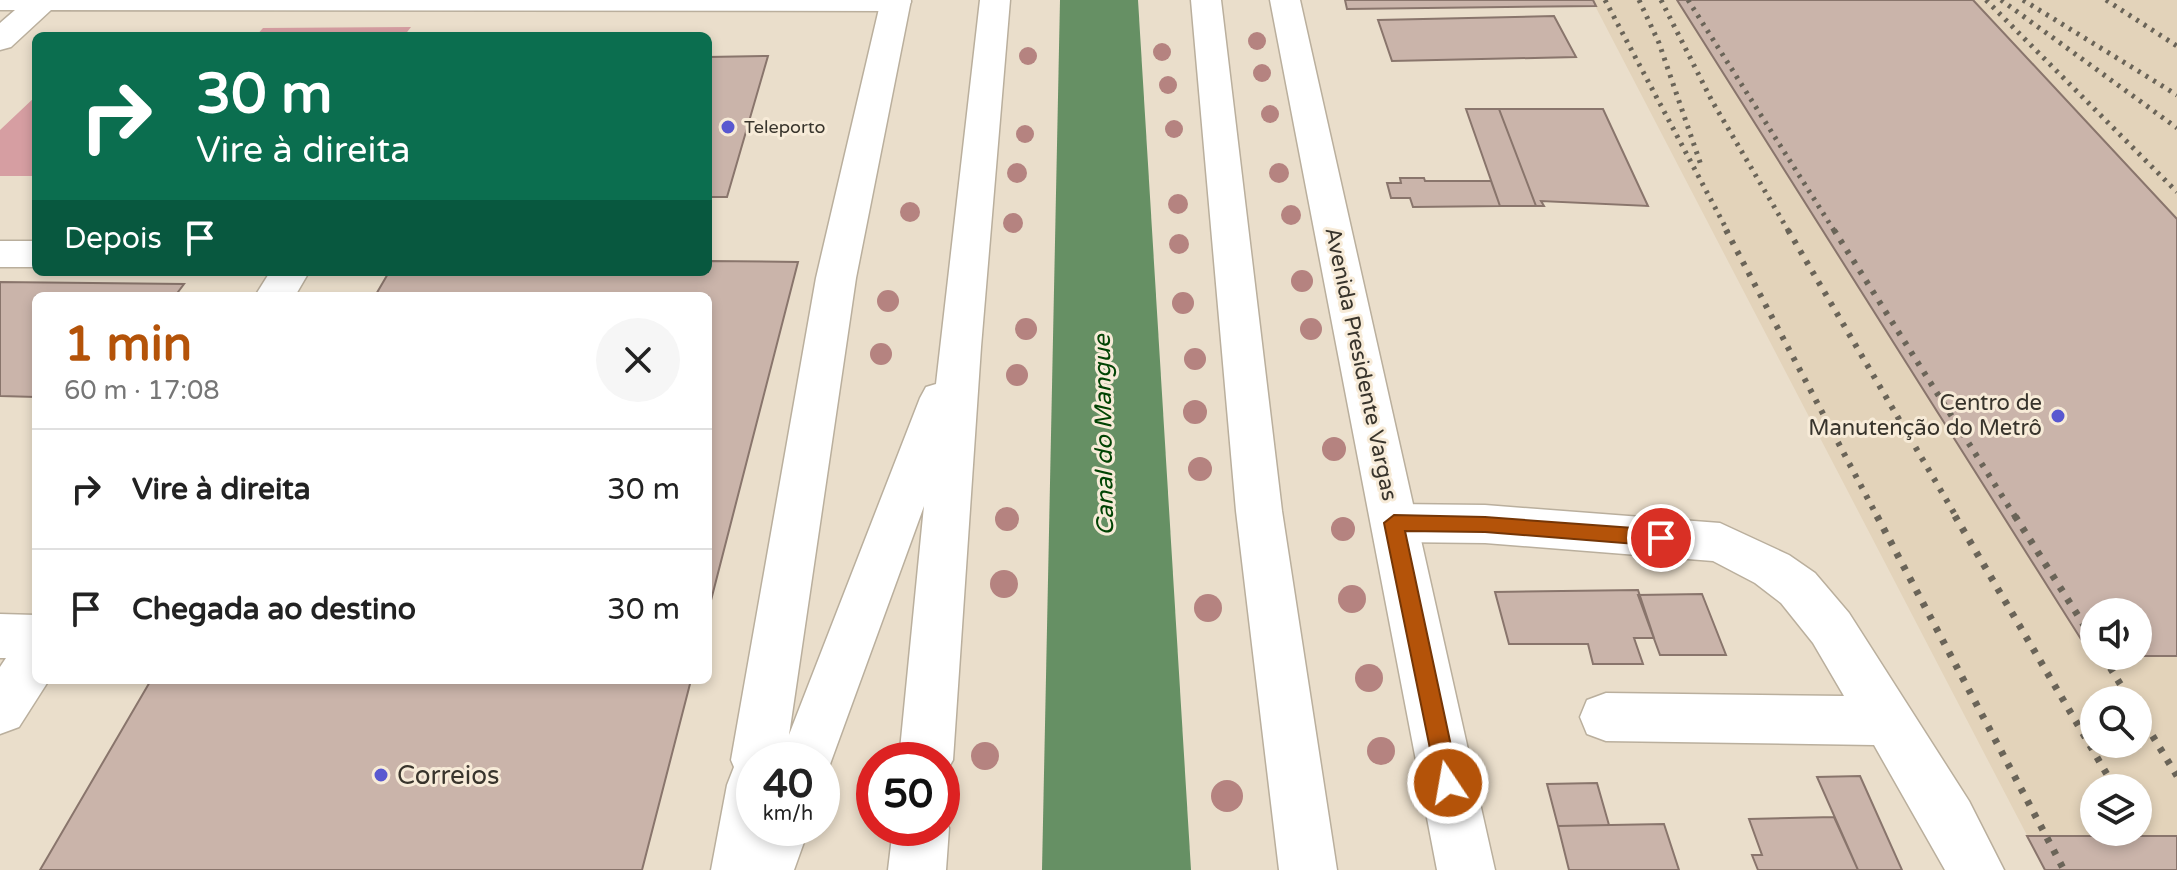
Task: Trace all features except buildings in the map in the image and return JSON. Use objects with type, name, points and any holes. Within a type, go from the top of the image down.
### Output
[{"type":"main road","points":[[0,40],[44,0]]},
{"type":"main road","points":[[927,742],[960,347],[995,0]]},
{"type":"main road","points":[[1206,0],[1259,511],[1308,870]]},
{"type":"main road","name":"Avenida Presidente Vargas","points":[[1285,0],[1466,870]]},
{"type":"main road","points":[[0,1],[896,1],[836,278],[761,742]]},
{"type":"main road","points":[[454,32],[475,1]]},
{"type":"main road","points":[[0,254],[32,254]]},
{"type":"main road","points":[[813,742],[960,347]]},
{"type":"main road","points":[[1394,523],[1485,524],[1720,542],[1772,569],[1798,588],[1831,628],[1975,870]]},
{"type":"main road","points":[[0,636],[32,637]]},
{"type":"main road","points":[[0,710],[32,663]]},
{"type":"main road","points":[[1606,717],[1888,721]]},
{"type":"main road","points":[[740,870],[744,846]]},
{"type":"main road","points":[[765,870],[774,846]]},
{"type":"main road","points":[[917,870],[919,846]]},
{"type":"shaded area","points":[[1592,0],[2177,0],[2177,870],[2045,870]]},
{"type":"shaded area","points":[[411,27],[407,32],[260,32],[263,28]]},
{"type":"shaded area","points":[[32,100],[32,176],[0,176],[0,130]]},
{"type":"water","name":"Canal do Mangue","points":[[1060,0],[1138,0],[1191,870],[1042,870]]},
{"type":"railway","points":[[1605,0],[1728,232]]},
{"type":"railway","points":[[1639,0],[1659,43],[1702,168]]},
{"type":"railway","points":[[1661,0],[1712,101],[1789,232]]},
{"type":"railway","points":[[1688,0],[1835,232]]},
{"type":"railway","points":[[1986,0],[2177,192]]},
{"type":"railway","points":[[2001,0],[2177,128]]},
{"type":"railway","points":[[2023,0],[2177,95]]},
{"type":"railway","points":[[2106,0],[2177,46]]},
{"type":"railway","points":[[1726,230],[1878,518]]},
{"type":"railway","points":[[1788,230],[1957,518]]},
{"type":"railway","points":[[1834,230],[2016,518]]},
{"type":"railway","points":[[1877,516],[2064,870]]},
{"type":"railway","points":[[1955,516],[2107,774]]},
{"type":"railway","points":[[2015,516],[2080,619]]},
{"type":"railway","points":[[2112,670],[2121,686]]},
{"type":"railway","points":[[2152,735],[2177,776]]},
{"type":"place","name":"Teleporto","points":[[728,127]]},
{"type":"place","name":"Centro de Manutenção do Metrô","points":[[2058,416]]},
{"type":"place","name":"Correios","points":[[381,775]]},
{"type":"route","points":[[1448,783],[1394,523],[1485,524],[1661,538]]}]
